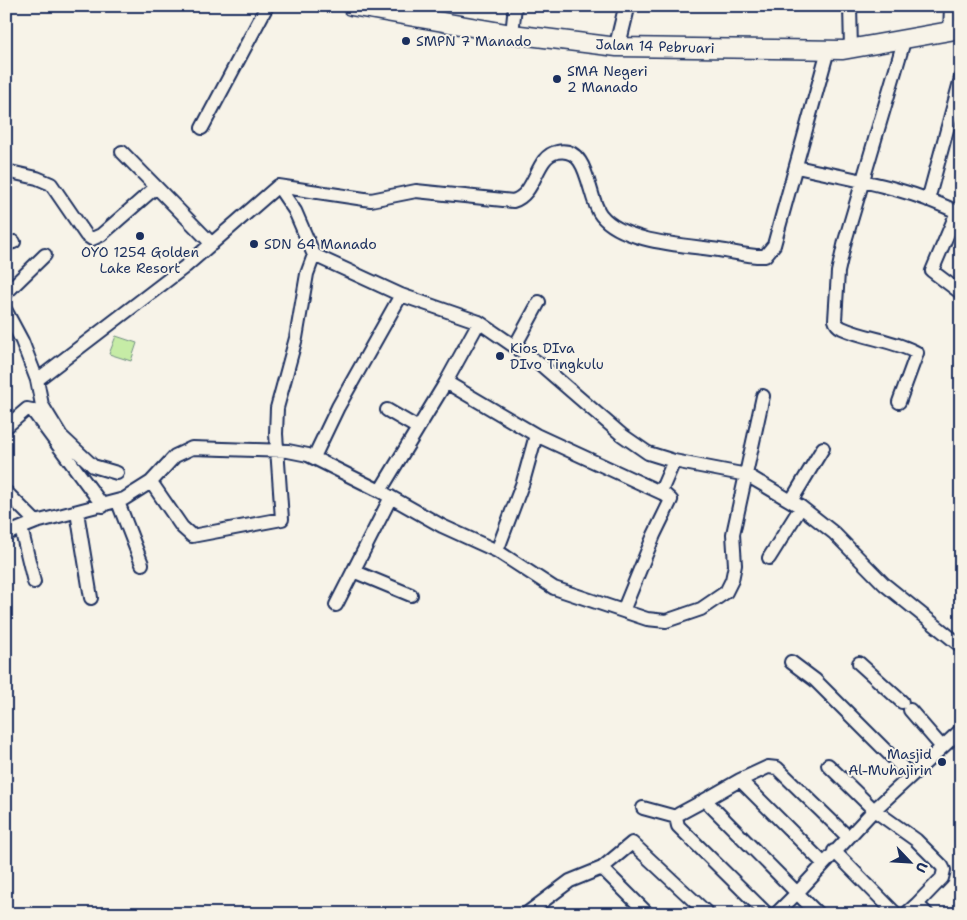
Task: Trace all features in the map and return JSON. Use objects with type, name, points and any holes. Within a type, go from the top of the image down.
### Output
[{"type":"main road","name":"Jalan 14 Pebruari","points":[[351,6],[395,10],[512,34],[617,47],[851,49],[956,31]]},
{"type":"street","points":[[202,128],[267,6]]},
{"type":"street","points":[[512,34],[515,6]]},
{"type":"street","points":[[617,47],[627,6]]},
{"type":"street","points":[[850,6],[851,49]]},
{"type":"street","points":[[951,6],[956,31]]},
{"type":"street","points":[[899,402],[918,353],[880,338],[843,329],[834,320],[840,260],[904,41]]},
{"type":"street","points":[[37,380],[212,244],[278,186],[371,200],[416,191],[513,201],[529,190],[546,157],[554,152],[565,152],[573,155],[580,162],[596,208],[612,225],[629,233],[666,243],[762,256],[768,254],[774,245],[797,167],[828,50]]},
{"type":"street","points":[[928,200],[961,78]]},
{"type":"street","points":[[122,152],[212,244]]},
{"type":"street","points":[[797,167],[862,181],[928,200],[959,213],[932,271],[961,293]]},
{"type":"street","points":[[6,172],[43,179],[51,184],[86,235],[92,239],[101,235],[156,187]]},
{"type":"street","points":[[278,186],[295,211],[314,254],[401,296],[479,322],[544,368],[622,435],[648,453],[674,461],[747,475],[796,504],[834,532],[884,584],[961,646]]},
{"type":"street","points":[[151,482],[182,527],[192,536],[228,528],[280,521],[282,515],[276,418],[297,333],[307,274],[314,254]]},
{"type":"street","points":[[6,293],[45,255]]},
{"type":"street","points":[[314,457],[338,407],[401,296]]},
{"type":"street","points":[[515,346],[539,302]]},
{"type":"street","points":[[6,311],[22,341],[37,380],[42,405],[61,436],[93,466],[117,473]]},
{"type":"street","points":[[336,605],[415,434],[479,322]]},
{"type":"street","points":[[446,382],[536,435],[662,493],[671,500],[655,531],[623,611]]},
{"type":"street","points":[[6,534],[36,522],[118,502],[151,482],[175,456],[186,449],[213,448],[296,452],[314,457],[386,494],[442,526],[497,551],[554,588],[658,621],[681,618],[701,609],[726,592],[732,580],[735,559],[733,534],[747,475],[753,433],[763,396]]},
{"type":"street","points":[[6,427],[26,409],[32,410],[103,506]]},
{"type":"street","points":[[386,410],[415,434]]},
{"type":"street","points":[[497,551],[523,482],[536,435]]},
{"type":"street","points":[[769,558],[823,448]]},
{"type":"street","points":[[662,493],[674,461]]},
{"type":"street","points":[[6,492],[36,522]]},
{"type":"street","points":[[118,502],[142,564]]},
{"type":"street","points":[[77,512],[91,598]]},
{"type":"street","points":[[21,528],[34,582]]},
{"type":"street","points":[[353,571],[411,594]]},
{"type":"street","points":[[791,662],[815,680],[910,775]]},
{"type":"street","points":[[860,662],[945,743]]},
{"type":"street","points":[[776,914],[874,810],[961,730]]},
{"type":"street","points":[[828,765],[874,810],[916,840],[944,870],[942,878],[906,914]]},
{"type":"street","points":[[643,808],[676,817],[740,780],[768,767],[776,768],[848,837]]},
{"type":"street","points":[[740,780],[823,863]]},
{"type":"street","points":[[705,800],[818,914]]},
{"type":"street","points":[[676,817],[678,826],[767,914]]},
{"type":"street","points":[[526,914],[570,881],[602,868],[632,843],[708,914]]},
{"type":"street","points":[[834,851],[896,914]]},
{"type":"street","points":[[602,868],[648,914]]},
{"type":"street","points":[[917,904],[927,914]]},
{"type":"green space","points":[[116,336],[137,343],[131,361],[109,354]]},
{"type":"place","name":"SMPN 7 Manado","points":[[406,41]]},
{"type":"place","name":"SMA Negeri 2 Manado","points":[[557,79]]},
{"type":"place","name":"OYO 1254 Golden Lake Resort","points":[[140,236]]},
{"type":"place","name":"SDN 64 Manado","points":[[254,244]]},
{"type":"place","name":"Kios DIva DIvo Tingkulu","points":[[500,356]]},
{"type":"place","name":"Masjid Al-Muhajirin","points":[[942,762]]}]
